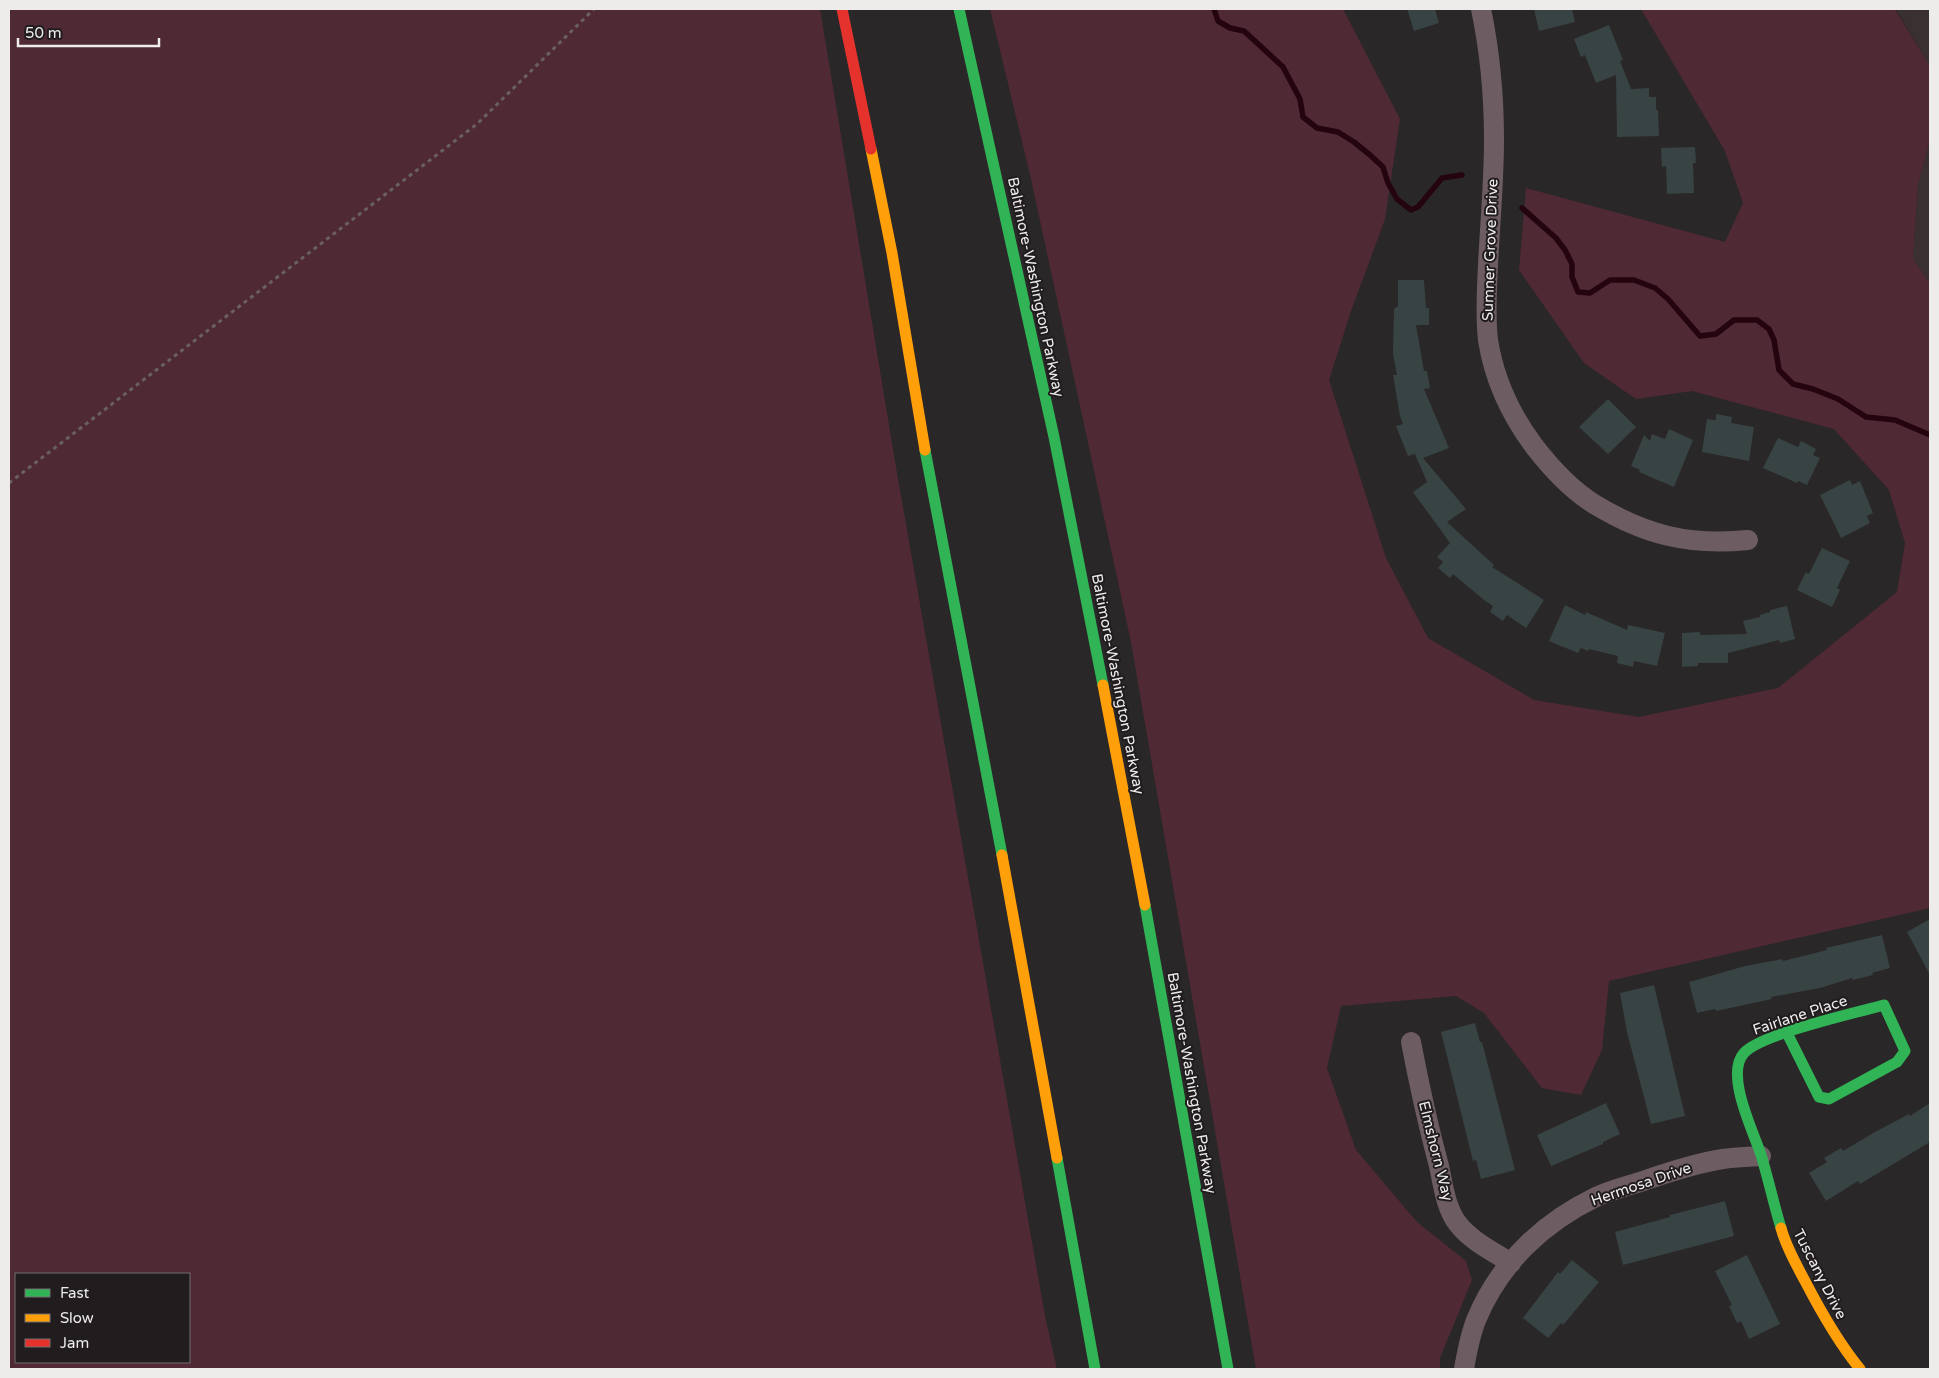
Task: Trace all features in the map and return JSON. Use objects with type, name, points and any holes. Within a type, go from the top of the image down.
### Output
[{"type":"main road","points":[[842,9],[892,253],[928,472],[998,837],[1095,1369]]},
{"type":"main road","name":"Baltimore-Washington Parkway","points":[[959,9],[1054,437],[1128,813],[1228,1369]]},
{"type":"main road","name":"Fairlane Place","points":[[1761,1156],[1747,1120],[1738,1077],[1739,1060],[1750,1047],[1787,1033],[1884,1005],[1905,1051],[1896,1062],[1829,1099],[1819,1097],[1787,1033]]},
{"type":"main road","name":"Tuscany Drive","points":[[1761,1156],[1786,1245],[1828,1324],[1860,1369]]},
{"type":"street","name":"Sumner Grove Drive","points":[[1481,9],[1490,60],[1494,139],[1486,303],[1488,340],[1495,371],[1506,400],[1523,432],[1562,478],[1584,497],[1610,513],[1636,526],[1665,536],[1689,541],[1719,543],[1748,540]]},
{"type":"street","name":"Elmshorn Way","points":[[1412,1042],[1423,1104],[1446,1198],[1458,1224],[1511,1263]]},
{"type":"street","name":"Hermosa Drive","points":[[1464,1369],[1476,1318],[1493,1289],[1524,1246],[1546,1227],[1598,1196],[1666,1173],[1723,1159],[1761,1156]]},
{"type":"path","points":[[9,483],[477,124],[594,9]]},
{"type":"shaded area","points":[[9,9],[820,9],[897,473],[1045,1316],[1057,1369],[9,1369]]},
{"type":"shaded area","points":[[990,9],[1343,9],[1400,119],[1385,219],[1350,314],[1329,380],[1386,558],[1428,638],[1534,700],[1639,717],[1778,688],[1897,592],[1905,543],[1889,490],[1834,429],[1692,391],[1636,399],[1584,363],[1519,270],[1526,188],[1725,242],[1743,203],[1725,151],[1641,9],[1895,9],[1930,66],[1930,140],[1918,185],[1913,259],[1930,284],[1930,908],[1609,981],[1602,1050],[1581,1095],[1542,1088],[1484,1013],[1456,996],[1341,1006],[1327,1068],[1356,1150],[1417,1222],[1466,1261],[1472,1280],[1440,1358],[1440,1369],[1256,1369],[1131,642],[1031,179]]},
{"type":"shaded area","points":[[1896,9],[1930,9],[1930,66]]},
{"type":"shaded area","points":[[1930,140],[1930,284],[1913,259],[1918,185]]},
{"type":"building","points":[[1407,9],[1435,9],[1439,23],[1414,31]]},
{"type":"building","points":[[1534,9],[1572,9],[1575,22],[1539,31]]},
{"type":"building","points":[[1609,25],[1623,60],[1620,61],[1631,89],[1649,88],[1649,97],[1656,97],[1659,136],[1617,137],[1616,75],[1596,83],[1585,55],[1581,57],[1574,39]]},
{"type":"building","points":[[1695,147],[1696,163],[1693,163],[1694,193],[1667,194],[1666,166],[1662,167],[1661,148]]},
{"type":"building","points":[[1398,280],[1424,280],[1426,308],[1429,308],[1429,325],[1416,325],[1424,371],[1427,371],[1430,388],[1424,389],[1449,448],[1423,458],[1466,509],[1447,522],[1494,565],[1492,567],[1544,600],[1526,628],[1507,615],[1503,621],[1490,612],[1493,606],[1453,574],[1450,578],[1438,568],[1443,562],[1437,557],[1450,543],[1413,492],[1427,482],[1415,454],[1408,456],[1396,426],[1403,424],[1393,375],[1397,375],[1393,354],[1394,309],[1398,306]]},
{"type":"building","points":[[1608,399],[1636,427],[1608,454],[1579,427]]},
{"type":"building","points":[[1716,414],[1732,417],[1731,423],[1754,427],[1749,461],[1702,452],[1707,419],[1716,420]]},
{"type":"building","points":[[1669,429],[1693,440],[1674,487],[1639,472],[1640,470],[1631,466],[1644,435],[1650,441],[1652,434],[1665,439]]},
{"type":"building","points":[[1778,438],[1798,447],[1801,441],[1816,449],[1813,455],[1820,458],[1807,485],[1798,481],[1797,483],[1763,468]]},
{"type":"building","points":[[1850,480],[1852,485],[1860,481],[1873,513],[1867,516],[1870,523],[1841,538],[1820,495]]},
{"type":"building","points":[[1822,548],[1850,561],[1837,588],[1840,590],[1832,607],[1797,590],[1806,572],[1809,574]]},
{"type":"building","points":[[1565,605],[1585,615],[1586,612],[1627,630],[1628,625],[1665,633],[1657,666],[1634,661],[1633,667],[1617,663],[1618,656],[1581,648],[1578,653],[1549,641]]},
{"type":"building","points":[[1787,606],[1795,639],[1780,643],[1779,640],[1728,653],[1728,663],[1698,663],[1698,666],[1682,667],[1682,633],[1700,632],[1700,635],[1747,634],[1743,621],[1760,617],[1760,615],[1770,612],[1770,610]]},
{"type":"building","points":[[1930,919],[1930,975],[1907,932]]},
{"type":"building","points":[[1882,935],[1890,968],[1872,973],[1873,975],[1853,980],[1852,978],[1820,988],[1771,997],[1772,999],[1716,1011],[1715,1009],[1697,1013],[1689,982],[1745,966],[1782,959],[1783,961],[1827,950],[1826,948]]},
{"type":"building","points":[[1654,985],[1685,1116],[1651,1124],[1627,1032],[1620,993]]},
{"type":"building","points":[[1475,1023],[1480,1042],[1482,1042],[1515,1170],[1481,1179],[1476,1160],[1473,1161],[1441,1032]]},
{"type":"building","points":[[1606,1103],[1620,1134],[1603,1142],[1603,1144],[1551,1166],[1537,1135]]},
{"type":"building","points":[[1930,1103],[1930,1142],[1860,1184],[1858,1181],[1826,1201],[1809,1173],[1827,1162],[1824,1158],[1841,1148],[1843,1151],[1909,1114],[1910,1116]]},
{"type":"building","points":[[1725,1201],[1734,1236],[1623,1265],[1615,1232]]},
{"type":"building","points":[[1747,1255],[1780,1324],[1749,1339],[1741,1321],[1737,1323],[1729,1306],[1732,1305],[1715,1271]]},
{"type":"building","points":[[1572,1260],[1599,1282],[1563,1325],[1561,1323],[1548,1338],[1523,1318],[1558,1272],[1560,1274]]},
{"type":"waterway","points":[[1214,9],[1218,21],[1230,28],[1244,31],[1283,67],[1300,99],[1303,117],[1317,128],[1338,132],[1370,155],[1383,167],[1388,183],[1397,199],[1411,210],[1418,207],[1442,178],[1462,175]]},
{"type":"waterway","points":[[1522,208],[1556,238],[1565,250],[1572,264],[1572,277],[1578,292],[1590,293],[1610,280],[1634,280],[1655,288],[1668,299],[1700,336],[1716,334],[1734,320],[1757,320],[1769,329],[1774,340],[1779,370],[1793,384],[1813,389],[1838,399],[1866,417],[1895,420],[1930,435]]},
{"type":"traffic: fast","points":[[959,9],[1054,437],[1103,685]]},
{"type":"traffic: fast","points":[[925,450],[1002,855]]},
{"type":"traffic: fast","points":[[1145,905],[1228,1369]]},
{"type":"traffic: fast","points":[[1781,1228],[1762,1158],[1739,1090],[1737,1075],[1739,1063],[1744,1053],[1754,1046],[1788,1032],[1884,1005],[1905,1051],[1897,1062],[1829,1099],[1819,1097],[1787,1033]]},
{"type":"traffic: fast","points":[[1057,1158],[1095,1369]]},
{"type":"traffic: slow","points":[[871,149],[892,253],[925,450]]},
{"type":"traffic: slow","points":[[1103,685],[1145,905]]},
{"type":"traffic: slow","points":[[1002,855],[1057,1158]]},
{"type":"traffic: slow","points":[[1781,1228],[1791,1255],[1817,1304],[1837,1337],[1860,1369]]},
{"type":"traffic: jam","points":[[842,9],[871,149]]}]
